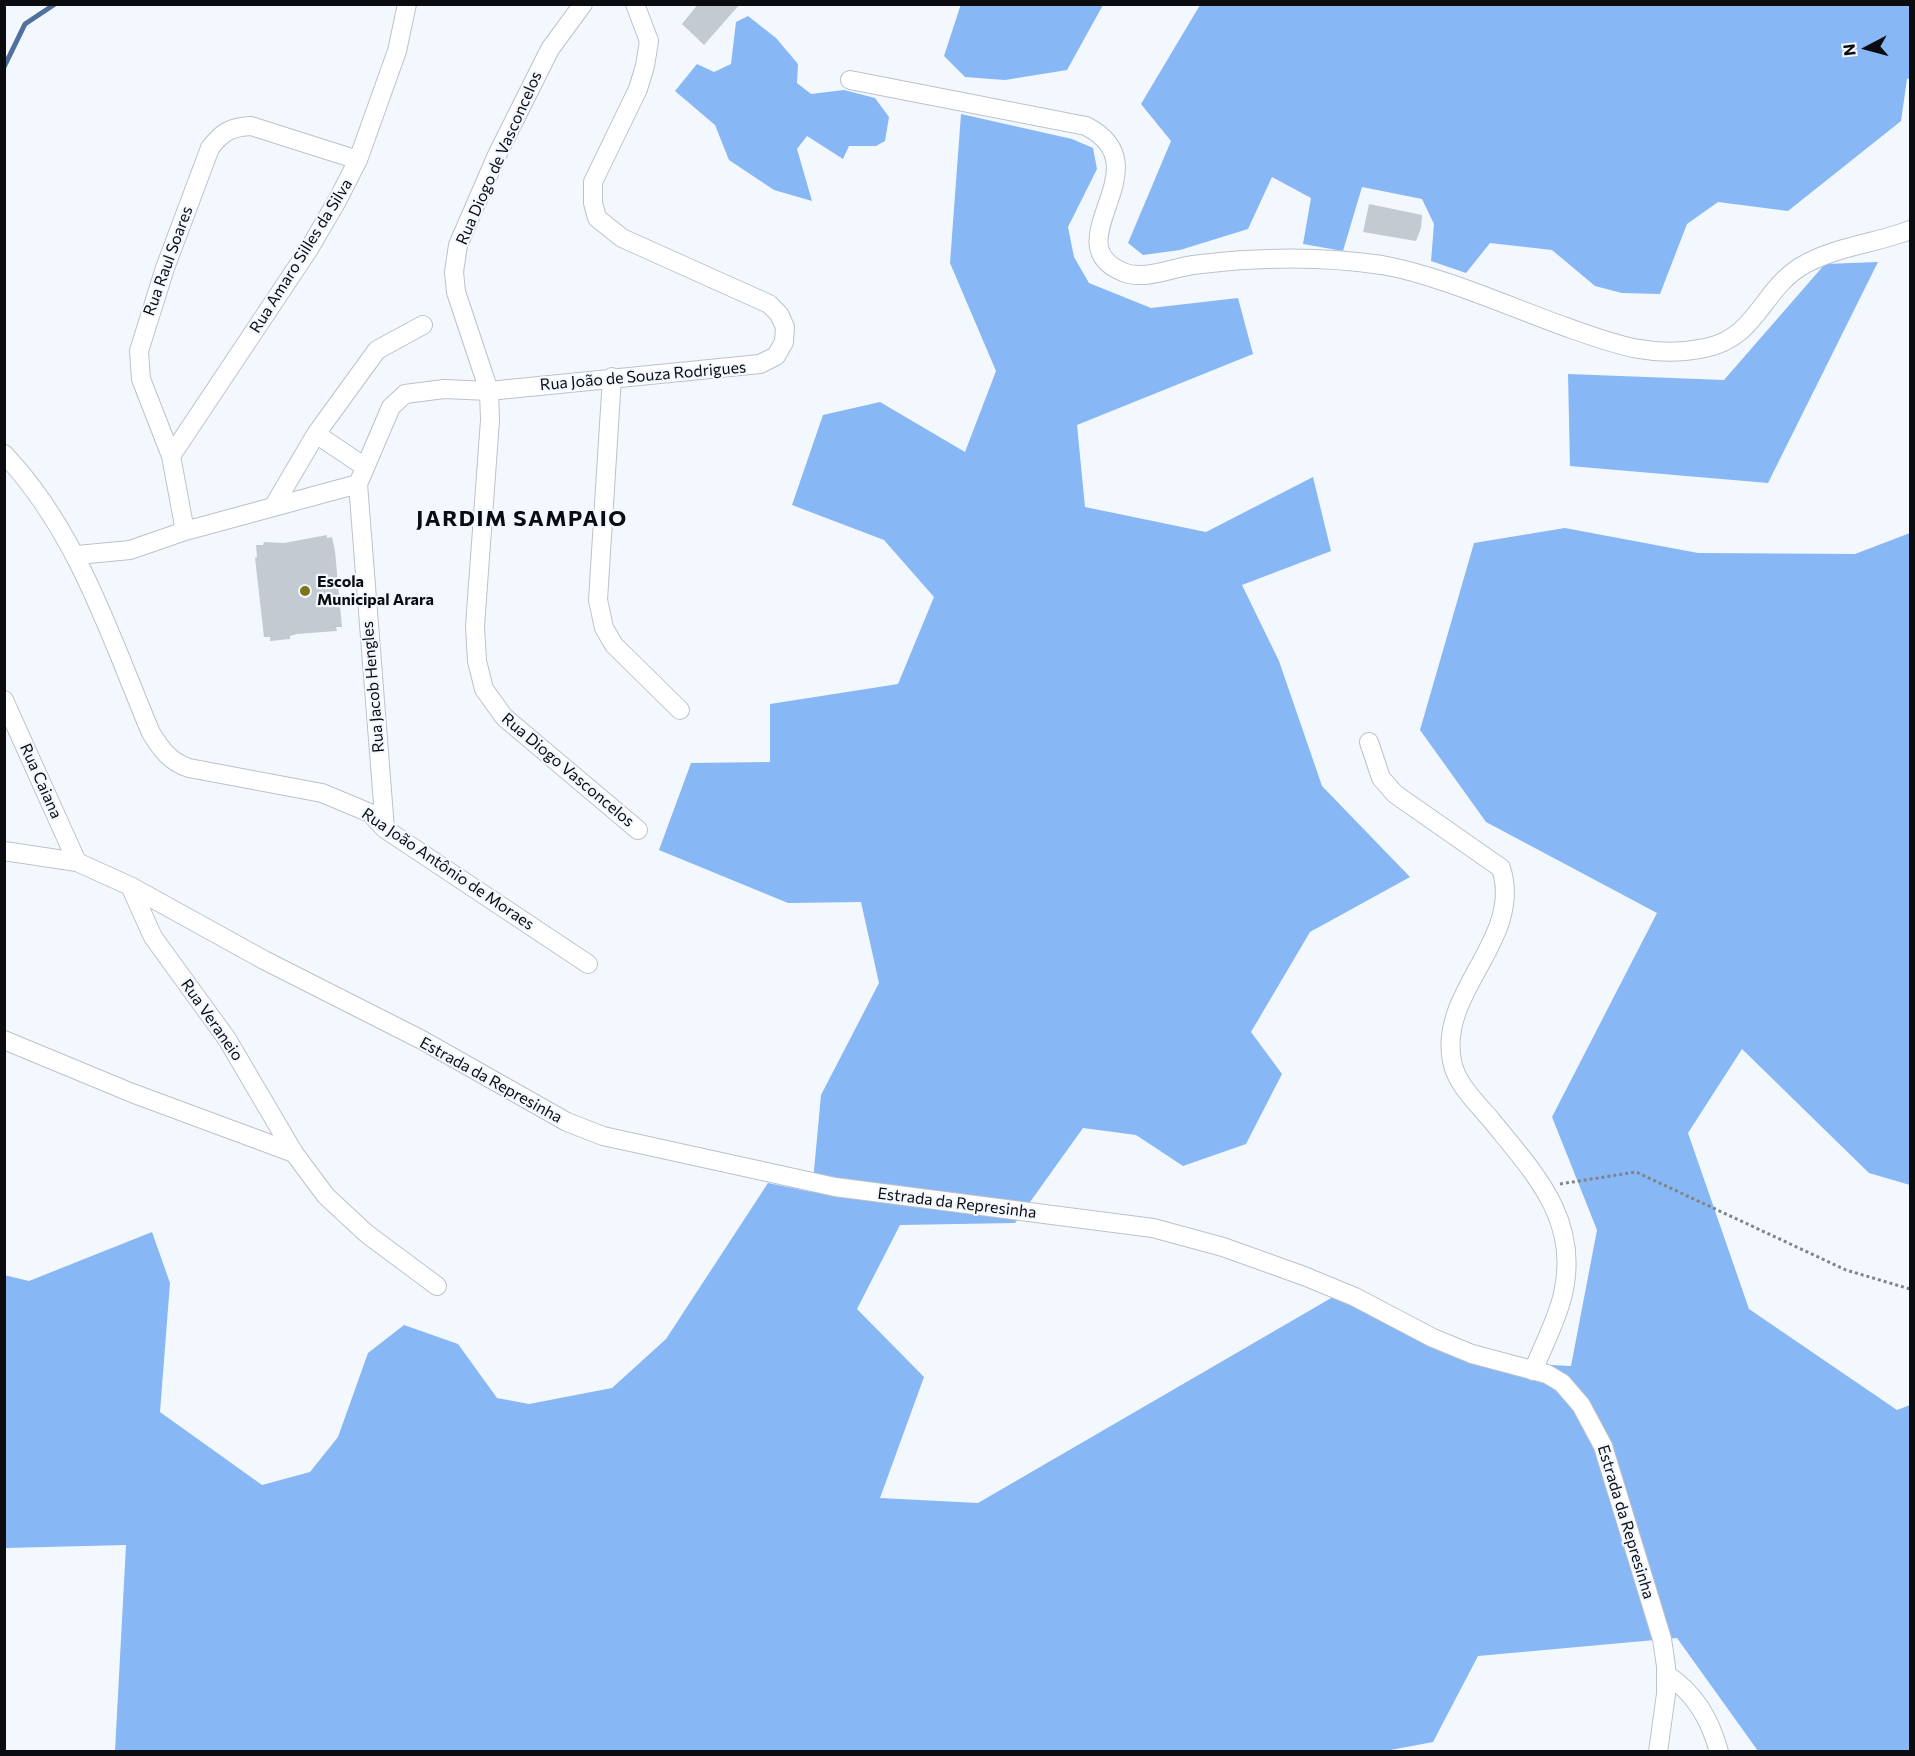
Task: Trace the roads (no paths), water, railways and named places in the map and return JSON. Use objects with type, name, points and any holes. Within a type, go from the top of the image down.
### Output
[{"type":"street","name":"Rua Amaro Silles da Silva","points":[[171,456],[309,249],[358,160],[398,51],[406,4]]},
{"type":"street","name":"Rua Diogo de Vasconcelos","points":[[489,391],[456,292],[454,272],[458,245],[497,155],[550,49],[583,4]]},
{"type":"street","name":"Rua João de Souza Rodrigues","points":[[391,407],[405,394],[444,389],[489,391],[612,377],[734,369],[760,364],[776,356],[784,342],[786,327],[779,314],[769,304],[622,238],[597,218],[593,203],[593,182],[638,89],[645,66],[648,41],[635,4]]},
{"type":"street","points":[[850,80],[1006,108],[1086,126],[1097,131],[1106,138],[1113,149],[1118,172],[1098,232],[1099,247],[1102,256],[1124,273],[1143,274],[1193,265],[1295,258],[1383,266],[1424,277],[1629,349],[1677,352],[1706,348],[1728,341],[1744,331],[1785,280],[1805,264],[1815,258],[1911,230]]},
{"type":"street","name":"Rua Raul Soares","points":[[185,531],[171,456],[141,380],[139,351],[165,268],[210,148],[220,134],[232,127],[251,126],[358,160]]},
{"type":"street","points":[[273,507],[316,434],[377,350],[423,325]]},
{"type":"street","points":[[612,377],[598,600],[604,628],[614,645],[681,710]]},
{"type":"street","name":"Rua Diogo Vasconcelos","points":[[489,391],[489,449],[475,626],[477,661],[484,689],[504,717],[638,830]]},
{"type":"street","name":"Rua Jacob Hengles","points":[[385,830],[358,484],[391,407]]},
{"type":"street","points":[[316,434],[365,467]]},
{"type":"street","name":"Rua João Antônio de Moraes","points":[[4,454],[41,498],[77,555],[151,733],[177,764],[322,793],[370,813],[385,830],[588,964]]},
{"type":"street","points":[[77,555],[130,550],[185,531],[358,484]]},
{"type":"street","name":"Rua Caiana","points":[[4,700],[77,862]]},
{"type":"street","points":[[1369,742],[1382,778],[1395,794],[1501,868],[1507,899],[1502,921],[1458,1010],[1450,1044],[1454,1072],[1543,1187],[1556,1208],[1562,1227],[1566,1270],[1563,1295],[1533,1371]]},
{"type":"street","name":"Estrada da Represinha","points":[[4,851],[77,862],[130,886],[264,960],[422,1040],[567,1122],[603,1136],[835,1187],[1153,1228],[1223,1247],[1304,1276],[1355,1297],[1433,1338],[1472,1354],[1533,1371],[1562,1383],[1581,1405],[1604,1446],[1662,1640],[1666,1674],[1658,1752]]},
{"type":"street","name":"Rua Veraneio","points":[[130,886],[153,936],[227,1039],[294,1153],[326,1196],[367,1234],[437,1286]]},
{"type":"street","points":[[4,1040],[132,1093],[294,1153]]},
{"type":"street","points":[[1666,1674],[1696,1701],[1711,1725],[1719,1752]]},
{"type":"waterway","points":[[4,67],[25,24],[55,4]]},
{"type":"place","name":"Escola Municipal Arara","points":[[305,591]]},
{"type":"district","name":"JARDIM SAMPAIO","points":[[522,519]]}]
